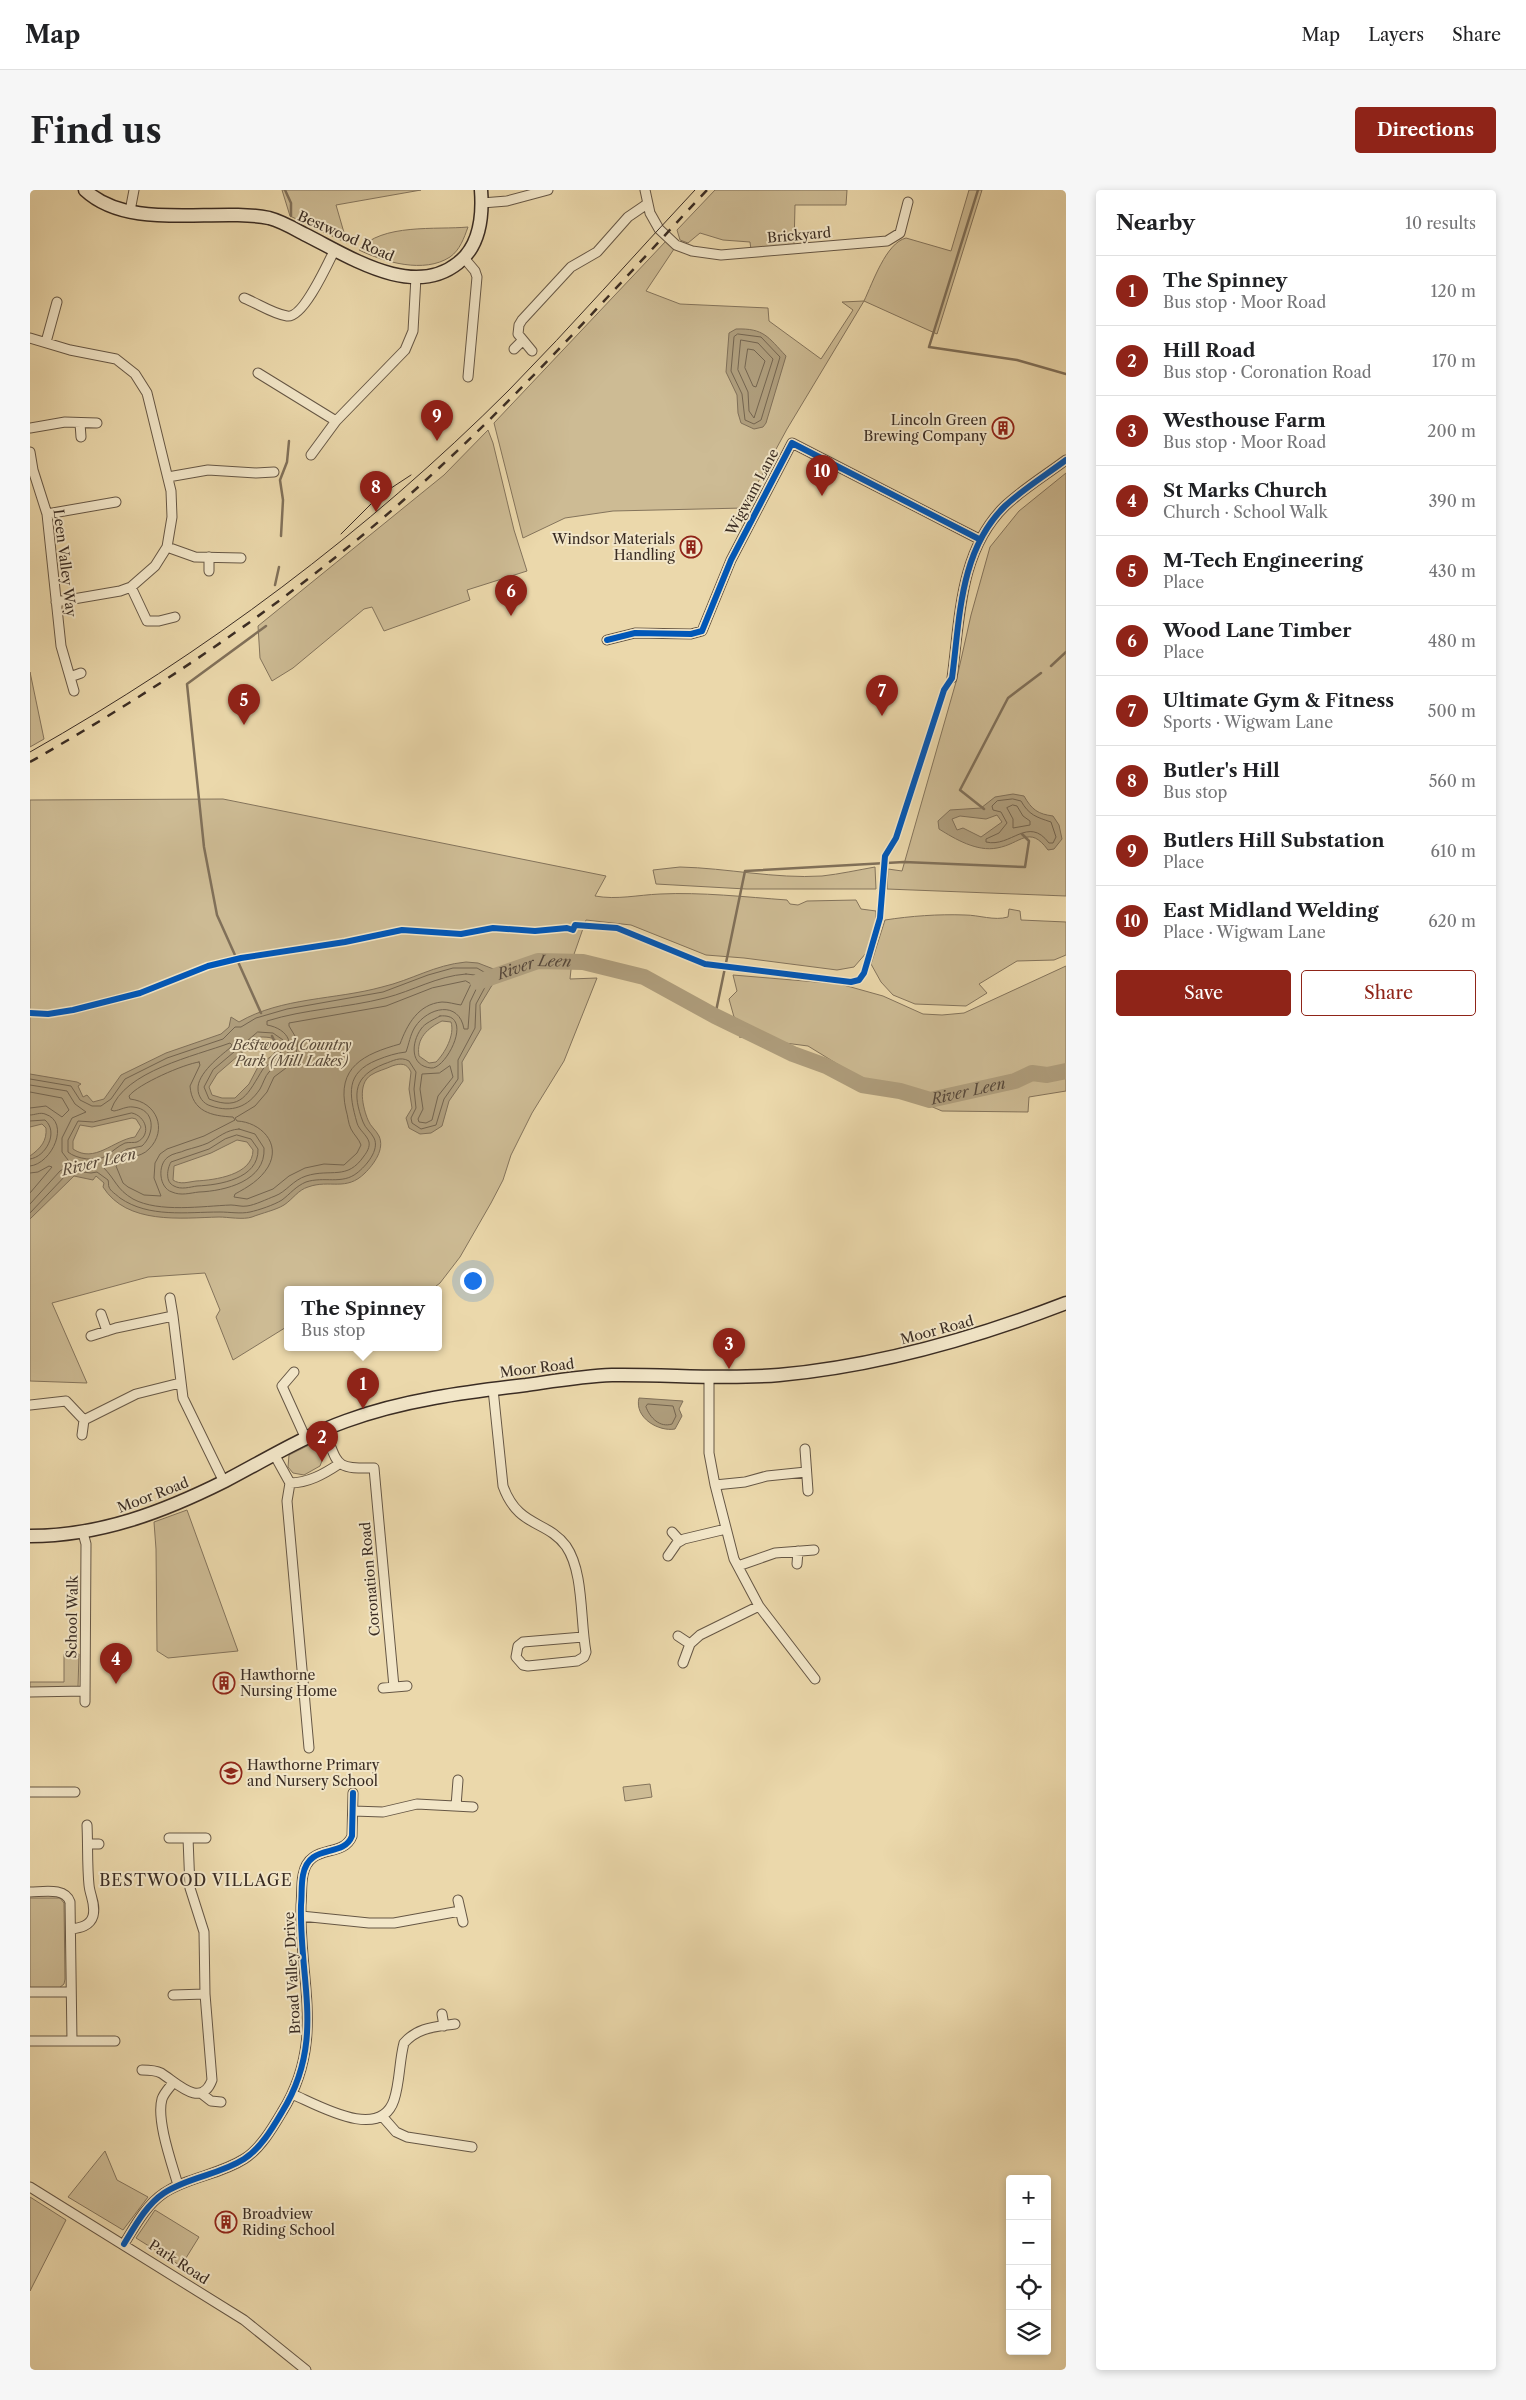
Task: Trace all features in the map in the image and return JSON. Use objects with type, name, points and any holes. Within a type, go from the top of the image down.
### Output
[{"type":"main road","name":"Bestwood Road","points":[[85,190],[96,200],[109,206],[130,211],[174,216],[248,216],[270,219],[372,267],[416,278],[441,272],[464,258],[477,237],[482,190]]},
{"type":"main road","name":"Moor Road","points":[[30,1536],[83,1533],[135,1519],[224,1482],[274,1454],[324,1430],[348,1420],[412,1403],[493,1389],[612,1375],[778,1375],[920,1351],[988,1332],[1066,1303]]},
{"type":"street","points":[[130,211],[134,190]]},
{"type":"street","points":[[482,203],[507,201],[548,190]]},
{"type":"street","points":[[532,351],[522,342],[518,334],[519,325],[571,267],[597,252],[628,217],[647,204],[645,190]]},
{"type":"street","name":"Brickyard","points":[[647,204],[655,223],[676,245],[692,251],[721,256],[887,241],[900,233],[908,202]]},
{"type":"street","points":[[244,298],[286,316],[294,315],[305,304],[335,249]]},
{"type":"street","points":[[464,258],[475,271],[477,277],[468,376]]},
{"type":"street","points":[[311,456],[336,421],[405,350],[413,331],[416,278]]},
{"type":"street","points":[[46,342],[56,302]]},
{"type":"street","points":[[30,338],[70,350],[116,359],[135,374],[147,393],[168,477],[172,518],[167,547],[155,566],[131,587],[120,591],[56,602]]},
{"type":"street","points":[[514,349],[522,342]]},
{"type":"street","points":[[258,373],[336,421]]},
{"type":"street","points":[[30,428],[65,422],[97,423]]},
{"type":"street","points":[[80,423],[81,437]]},
{"type":"street","name":"Wigwam Lane","points":[[607,640],[641,632],[691,634],[702,631],[731,560],[792,443],[979,539]]},
{"type":"street","name":"Leen Valley Way","points":[[30,452],[33,470],[47,514],[61,646],[74,691]]},
{"type":"street","points":[[952,678],[966,576],[979,539],[1006,505],[1066,460]]},
{"type":"street","points":[[168,477],[208,470],[256,473],[274,472]]},
{"type":"street","points":[[47,514],[116,502]]},
{"type":"street","points":[[167,547],[195,556],[241,558]]},
{"type":"street","points":[[209,557],[209,571]]},
{"type":"street","points":[[131,587],[147,621],[159,621],[175,617]]},
{"type":"street","points":[[70,677],[82,673]]},
{"type":"street","points":[[170,1298],[183,1398],[224,1482]]},
{"type":"street","points":[[101,1314],[106,1331]]},
{"type":"street","points":[[91,1336],[173,1316]]},
{"type":"street","points":[[294,1372],[282,1386],[306,1439]]},
{"type":"street","points":[[709,1376],[709,1453],[726,1529],[738,1566],[759,1606],[815,1679]]},
{"type":"street","points":[[84,1420],[136,1394],[180,1383]]},
{"type":"street","points":[[493,1389],[504,1486],[507,1497],[518,1512],[559,1539],[570,1554],[576,1570],[586,1652],[584,1657],[577,1662],[528,1666],[519,1662],[516,1657],[518,1646],[523,1642],[583,1637]]},
{"type":"street","points":[[30,1405],[66,1401],[84,1420]]},
{"type":"street","points":[[82,1435],[84,1420]]},
{"type":"street","points":[[290,1483],[300,1483],[313,1478],[339,1464],[324,1430]]},
{"type":"street","points":[[804,1449],[808,1491]]},
{"type":"street","points":[[274,1454],[290,1483],[287,1501],[309,1748]]},
{"type":"street","name":"Coronation Road","points":[[339,1464],[347,1468],[373,1463],[394,1687]]},
{"type":"street","points":[[715,1485],[745,1482],[766,1476],[806,1472]]},
{"type":"street","points":[[668,1556],[680,1541],[726,1529]]},
{"type":"street","points":[[672,1532],[680,1541]]},
{"type":"street","name":"School Walk","points":[[83,1533],[86,1544],[85,1702]]},
{"type":"street","points":[[738,1566],[762,1556],[814,1550]]},
{"type":"street","points":[[797,1564],[798,1551]]},
{"type":"street","points":[[683,1663],[690,1644],[729,1619],[759,1606]]},
{"type":"street","points":[[678,1636],[690,1644]]},
{"type":"street","points":[[383,1688],[407,1686]]},
{"type":"street","points":[[30,1692],[85,1692]]},
{"type":"street","points":[[456,1806],[458,1780]]},
{"type":"street","points":[[30,1792],[75,1792]]},
{"type":"street","name":"Broad Valley Drive","points":[[124,2244],[153,2202],[178,2185],[232,2166],[244,2159],[260,2144],[292,2094],[304,2062],[308,2032],[301,1916],[302,1876],[305,1865],[320,1852],[339,1848],[350,1841],[353,1793]]},
{"type":"street","points":[[353,1811],[383,1812],[417,1804],[473,1807]]},
{"type":"street","points":[[70,1929],[82,1927],[89,1923],[93,1916],[94,1904],[88,1882],[87,1825]]},
{"type":"street","points":[[170,1838],[206,1838]]},
{"type":"street","points":[[188,1838],[190,1888],[203,1928],[205,1994],[212,2080],[208,2089],[202,2094]]},
{"type":"street","points":[[88,1844],[99,1844]]},
{"type":"street","points":[[30,1892],[61,1892],[66,1894],[70,1902],[72,2041]]},
{"type":"street","points":[[458,1900],[463,1922]]},
{"type":"street","points":[[301,1916],[369,1923],[394,1923],[460,1912]]},
{"type":"street","points":[[30,1992],[72,1992]]},
{"type":"street","points":[[173,1996],[205,1994]]},
{"type":"street","points":[[442,2014],[444,2026]]},
{"type":"street","points":[[292,2094],[362,2121],[373,2120],[382,2116],[394,2102],[404,2043],[417,2032],[455,2024]]},
{"type":"street","points":[[30,2041],[115,2041]]},
{"type":"street","points":[[142,2070],[155,2070],[173,2083],[194,2093],[202,2094],[211,2101],[221,2102]]},
{"type":"street","points":[[173,2083],[162,2098],[161,2108],[167,2152],[178,2185]]},
{"type":"street","points":[[382,2116],[396,2132],[407,2137],[472,2147]]},
{"type":"street","points":[[157,2155],[167,2152]]},
{"type":"street","name":"Park Road","points":[[30,2187],[244,2320],[306,2370]]},
{"type":"green space","points":[[282,190],[421,190],[336,205],[347,243],[290,216]]},
{"type":"green space","points":[[715,190],[847,190],[846,205],[795,205],[794,247],[751,250],[750,242],[723,240],[700,233],[688,243],[680,240],[677,230]]},
{"type":"green space","points":[[969,190],[982,190],[937,334],[864,301],[886,255],[899,241],[906,238],[951,251]]},
{"type":"green space","points":[[468,227],[461,244],[450,257],[428,265],[392,262],[359,250],[369,241],[381,235],[395,232],[426,228]]},
{"type":"green space","points":[[666,241],[674,249],[646,291],[680,304],[768,308],[769,321],[821,359],[853,310],[842,302],[864,301],[787,429],[744,508],[613,511],[565,518],[523,538],[494,423]]},
{"type":"green space","points":[[488,430],[493,443],[514,530],[527,571],[467,590],[470,600],[384,631],[372,607],[364,609],[293,668],[272,681],[260,658],[258,626],[444,475]]},
{"type":"green space","points":[[1066,473],[1066,896],[887,889],[888,869],[902,871],[956,682],[971,615],[990,547],[1019,511]]},
{"type":"green space","points":[[30,672],[44,739],[30,747]]},
{"type":"green space","name":"Bestwood Country Park (Mill Lakes)","points":[[223,799],[606,876],[595,896],[611,898],[660,894],[708,894],[787,900],[790,904],[798,905],[807,901],[856,900],[861,909],[876,911],[875,927],[867,952],[854,967],[837,970],[706,955],[631,925],[586,920],[572,960],[570,979],[597,978],[564,1061],[532,1113],[511,1155],[503,1180],[491,1203],[460,1257],[440,1283],[436,1286],[284,1286],[284,1328],[233,1360],[216,1317],[220,1310],[205,1273],[148,1277],[52,1303],[87,1383],[30,1381],[30,800]]},
{"type":"green space","points":[[680,867],[804,877],[822,876],[875,867],[876,889],[746,889],[656,884],[653,870]]},
{"type":"green space","points":[[1009,909],[1020,911],[1021,920],[1066,922],[1066,955],[1054,960],[1017,961],[979,984],[987,993],[966,1006],[915,1004],[893,995],[881,982],[871,964],[885,920],[945,915],[1003,918],[1008,917]]},
{"type":"green space","points":[[1066,966],[1066,1091],[1029,1097],[1028,1112],[942,1111],[852,1073],[808,1046],[739,1037],[750,1027],[734,1017],[729,999],[737,991],[733,975],[840,984],[883,996],[923,1014],[964,1013]]},
{"type":"green space","points":[[309,1445],[320,1451],[323,1458],[320,1466],[304,1475],[293,1473],[288,1467],[289,1455]]},
{"type":"green space","points":[[187,1510],[238,1651],[168,1658],[157,1651],[154,1522]]},
{"type":"green space","points":[[64,1654],[79,1654],[78,1687],[30,1688],[30,1682],[64,1682]]},
{"type":"green space","points":[[650,1784],[652,1797],[625,1801],[623,1787]]},
{"type":"green space","points":[[30,1898],[60,1898],[64,1903],[65,1979],[64,1984],[59,1988],[30,1988]]},
{"type":"green space","points":[[105,2151],[117,2180],[148,2197],[123,2230],[68,2197]]},
{"type":"green space","points":[[30,2197],[66,2220],[30,2291]]},
{"type":"green space","points":[[155,2210],[199,2237],[181,2266],[136,2238]]},
{"type":"water","points":[[736,329],[753,330],[765,335],[786,356],[766,423],[763,427],[754,429],[741,423],[738,413],[737,395],[726,372],[729,333]]},
{"type":"water","points":[[1013,794],[1024,796],[1036,810],[1053,816],[1059,825],[1062,839],[1054,849],[1048,850],[1041,842],[1030,837],[1005,846],[989,849],[959,840],[939,829],[938,821],[950,810],[981,808],[995,797]],"holes":[[[997,815],[1002,822],[981,837],[963,828],[957,830],[952,819],[960,816],[986,819]]]},
{"type":"water","points":[[478,963],[496,970],[498,979],[494,982],[480,1005],[481,1029],[462,1062],[463,1081],[449,1101],[442,1126],[431,1133],[420,1134],[409,1128],[406,1118],[412,1108],[409,1089],[411,1072],[408,1067],[403,1064],[395,1065],[371,1075],[364,1084],[362,1096],[366,1115],[379,1136],[381,1146],[375,1161],[358,1179],[344,1184],[324,1184],[308,1187],[301,1190],[281,1207],[248,1218],[172,1218],[156,1217],[126,1208],[113,1199],[103,1187],[104,1183],[96,1176],[93,1180],[74,1176],[30,1219],[30,1156],[42,1144],[46,1128],[42,1124],[30,1127],[30,1074],[77,1082],[81,1084],[78,1086],[83,1097],[87,1095],[93,1102],[104,1099],[121,1075],[166,1053],[221,1034],[229,1027],[231,1017],[239,1022],[256,1014],[291,1003],[382,987],[433,969],[454,964]],"holes":[[[442,1021],[451,1022],[452,1032],[443,1054],[436,1062],[429,1063],[419,1056],[419,1044],[424,1034]],[[260,1037],[272,1038],[278,1043],[279,1046],[273,1055],[259,1065],[249,1084],[235,1098],[222,1098],[212,1095],[209,1087],[217,1074]],[[132,1118],[136,1119],[141,1127],[135,1137],[96,1153],[81,1153],[73,1149],[73,1141],[80,1125],[92,1127]],[[237,1140],[247,1142],[253,1150],[247,1165],[240,1171],[213,1179],[184,1183],[173,1180],[174,1166],[211,1153]]]},
{"type":"water","points":[[639,1398],[683,1401],[679,1409],[682,1416],[675,1429],[662,1428],[649,1422],[640,1412]]},
{"type":"waterway","points":[[285,190],[291,203],[291,216]]},
{"type":"waterway","points":[[978,190],[929,347],[1017,360],[1066,374]]},
{"type":"waterway","points":[[281,536],[283,500],[280,480],[287,462],[289,441]]},
{"type":"waterway","points":[[275,585],[279,567]]},
{"type":"waterway","points":[[261,1013],[217,915],[204,847],[187,684],[266,626]]},
{"type":"waterway","points":[[1051,666],[1066,652]]},
{"type":"waterway","points":[[984,809],[960,790],[1008,698],[1041,673]]},
{"type":"waterway","points":[[715,1016],[745,871],[904,862],[1025,867],[1029,841],[1022,834]]},
{"type":"waterway","name":"River Leen","points":[[478,982],[538,961],[583,962],[644,977],[715,1016],[793,1054],[826,1066],[862,1085],[900,1091],[930,1100],[1015,1081],[1032,1073],[1047,1075],[1066,1071]]},
{"type":"waterway","points":[[272,1036],[278,1049]]},
{"type":"tram line","points":[[30,752],[159,674],[221,631],[282,587],[399,493],[509,390],[695,190]]},
{"type":"tram line","points":[[341,534],[379,496],[411,475]]},
{"type":"railway","points":[[30,762],[191,663],[295,589],[345,550],[475,434],[576,331],[707,190]]},
{"type":"cycle path","points":[[607,640],[635,633],[691,634],[702,631],[731,560],[792,443],[979,539]]},
{"type":"cycle path","points":[[30,1013],[48,1014],[73,1010],[140,993],[208,966],[241,958],[345,942],[402,930],[461,934],[493,928],[535,931],[567,928],[573,930],[575,925],[617,928],[705,964],[851,982],[859,980],[864,973],[880,918],[885,856],[896,838],[944,690],[952,678],[964,587],[978,544],[990,524],[1005,506],[1066,460]]},
{"type":"cycle path","points":[[124,2244],[146,2210],[158,2198],[183,2183],[224,2169],[250,2155],[265,2138],[282,2112],[295,2086],[303,2061],[307,2036],[301,1933],[303,1875],[306,1865],[312,1858],[348,1843],[352,1836],[353,1793]]},
{"type":"place","name":"Lincoln Green Brewing Company","points":[[1003,428]]},
{"type":"place","name":"Butlers Hill Substation","points":[[437,441]]},
{"type":"place","name":"East Midland Welding","points":[[822,496]]},
{"type":"place","name":"Butler's Hill","points":[[376,512]]},
{"type":"place","name":"Windsor Materials Handling","points":[[691,547]]},
{"type":"place","name":"Wood Lane Timber","points":[[511,616]]},
{"type":"place","name":"Ultimate Gym & Fitness","points":[[882,716]]},
{"type":"place","name":"M-Tech Engineering","points":[[244,725]]},
{"type":"place","name":"Westhouse Farm","points":[[729,1369]]},
{"type":"place","name":"The Spinney","points":[[363,1409]]},
{"type":"place","name":"Hill Road","points":[[322,1462]]},
{"type":"place","name":"Hawthorne Nursing Home","points":[[224,1683]]},
{"type":"place","name":"St Marks Church","points":[[116,1684]]},
{"type":"place","name":"Hawthorne Primary and Nursery School","points":[[231,1773]]},
{"type":"place","name":"Broadview Riding School","points":[[226,2222]]},
{"type":"district","name":"BESTWOOD VILLAGE","points":[[196,1880]]}]
